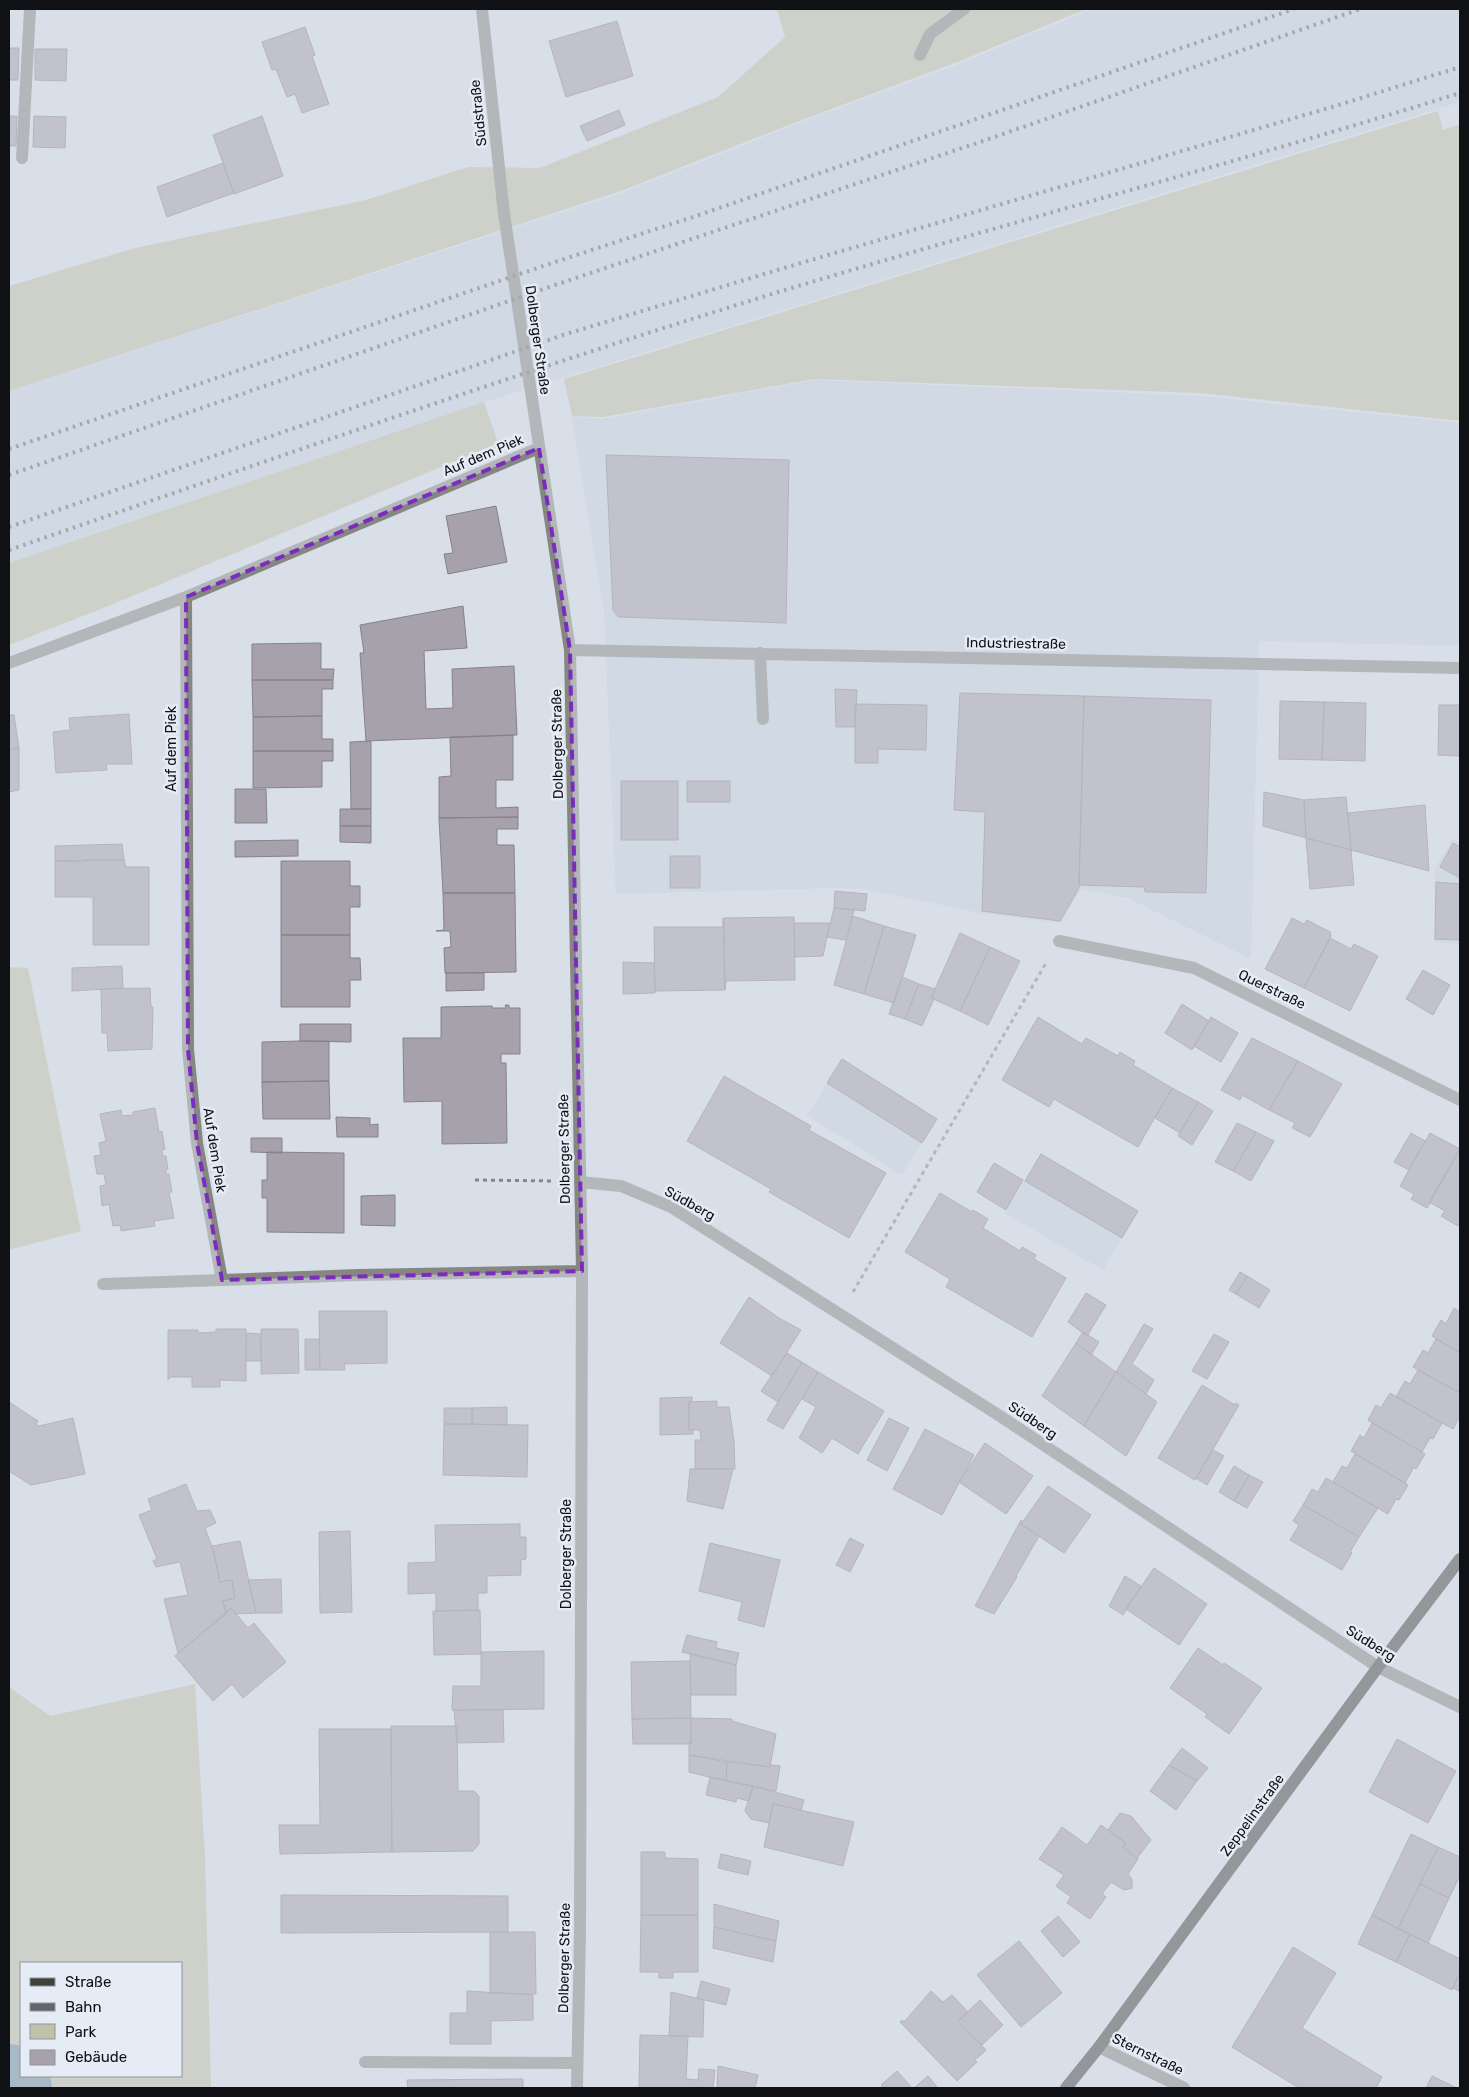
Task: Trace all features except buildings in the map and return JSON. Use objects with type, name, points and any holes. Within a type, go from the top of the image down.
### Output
[{"type":"main road","name":"Zeppelinstraße","points":[[1066,2088],[1099,2047],[1378,1667],[1460,1559]]},
{"type":"street","points":[[22,158],[30,9]]},
{"type":"street","name":"Südstraße","points":[[482,9],[504,214]]},
{"type":"street","points":[[920,55],[930,34],[964,9]]},
{"type":"street","name":"Dolberger Straße","points":[[504,214],[570,650],[582,1271],[580,1922],[577,2088]]},
{"type":"street","name":"Auf dem Piek","points":[[222,1280],[197,1143],[188,1049],[186,598],[538,448]]},
{"type":"street","points":[[9,663],[186,598]]},
{"type":"street","name":"Industriestraße","points":[[570,650],[1460,668]]},
{"type":"street","points":[[760,653],[763,719]]},
{"type":"street","name":"Querstraße","points":[[1058,941],[1194,968],[1460,1100]]},
{"type":"street","name":"Südberg","points":[[580,1182],[621,1186],[670,1207],[1000,1416],[1378,1667],[1460,1707]]},
{"type":"street","points":[[103,1284],[359,1275],[582,1271]]},
{"type":"street","name":"Sternstraße","points":[[1099,2047],[1184,2088]]},
{"type":"street","points":[[365,2062],[577,2063]]},
{"type":"path","points":[[841,1314],[1058,941]]},
{"type":"path","points":[[475,1180],[580,1182]]},
{"type":"highlighted area","points":[[539,448],[570,650],[582,1271],[222,1280],[197,1143],[188,1049],[186,597]]},
{"type":"shaded area","points":[[1092,9],[1460,9],[1460,102],[484,402],[9,563],[9,391],[622,193],[791,126],[959,64]]},
{"type":"shaded area","points":[[814,380],[1200,396],[1460,423],[1460,646],[1259,641],[1251,959],[1128,898],[1081,889],[1061,923],[981,913],[868,890],[836,888],[616,894],[604,612],[572,417],[602,419]]},
{"type":"shaded area","points":[[1453,839],[1460,843],[1460,944],[1434,942],[1435,868]]},
{"type":"shaded area","points":[[842,1059],[937,1119],[902,1175],[807,1115]]},
{"type":"shaded area","points":[[1041,1154],[1138,1211],[1103,1270],[1005,1213]]},
{"type":"green space","points":[[777,9],[1086,9],[960,61],[794,123],[621,191],[9,391],[9,286],[135,248],[366,200],[468,167],[540,168],[718,97],[785,37]]},
{"type":"green space","points":[[1438,111],[1443,130],[1460,124],[1460,421],[1200,393],[814,379],[603,417],[572,416],[564,379]]},
{"type":"green space","points":[[484,402],[498,443],[106,607],[9,645],[9,563]]},
{"type":"green space","points":[[9,967],[28,968],[81,1231],[9,1250]]},
{"type":"green space","points":[[195,1684],[205,1857],[211,2088],[9,2088],[9,1687],[50,1716]]},
{"type":"waterway","points":[[9,2078],[18,2088]]},
{"type":"railway","points":[[9,449],[552,263],[696,216],[1294,9]]},
{"type":"railway","points":[[9,475],[555,285],[983,141],[1360,9]]},
{"type":"railway","points":[[9,527],[563,335],[1332,107],[1460,67]]},
{"type":"railway","points":[[9,550],[396,417],[687,320],[869,265],[1292,144],[1460,93]]}]
